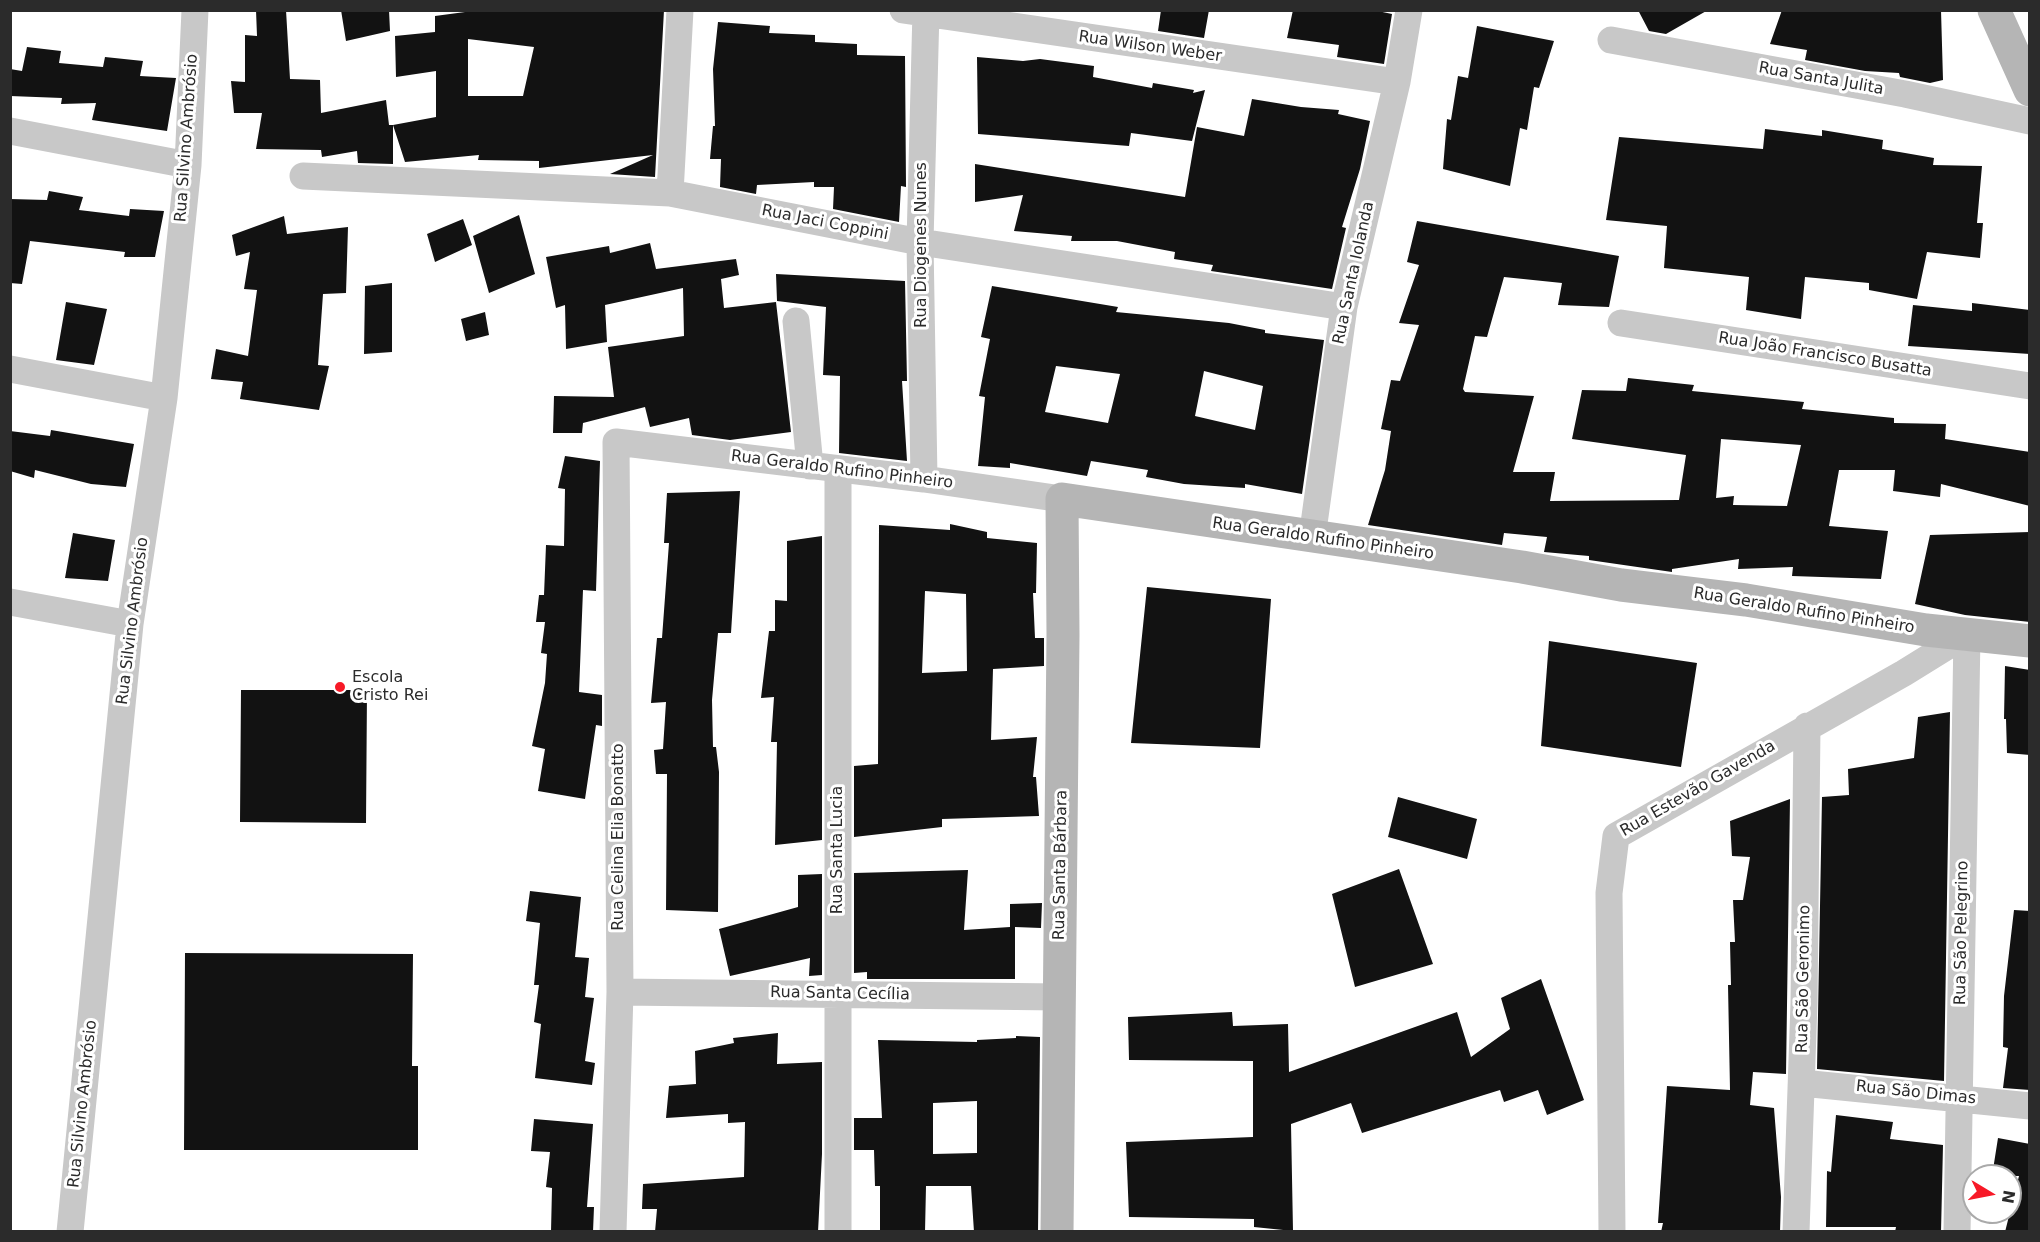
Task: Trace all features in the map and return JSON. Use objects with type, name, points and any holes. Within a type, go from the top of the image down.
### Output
[{"type":"street","name":"Rua Silvino Ambrósio","points":[[70,1232],[130,624],[164,398],[188,165],[195,10]]},
{"type":"street","points":[[670,193],[680,10]]},
{"type":"street","name":"Rua Santa Iolanda","points":[[1311,538],[1344,306],[1397,82],[1409,10]]},
{"type":"street","points":[[1994,10],[2030,90]]},
{"type":"street","name":"Rua Wilson Weber","points":[[918,12],[1397,82]]},
{"type":"street","name":"Rua Diogenes Nunes","points":[[918,12],[924,479]]},
{"type":"street","name":"Rua Santa Julita","points":[[1611,40],[1905,94],[2030,121]]},
{"type":"street","points":[[10,132],[188,165]]},
{"type":"street","name":"Rua Jaci Coppini","points":[[303,177],[670,193],[920,242],[1344,306]]},
{"type":"street","points":[[796,321],[810,466]]},
{"type":"street","name":"Rua João Francisco Busatta","points":[[1621,323],[2030,386]]},
{"type":"street","points":[[10,369],[164,398]]},
{"type":"street","name":"Rua Geraldo Rufino Pinheiro","points":[[616,442],[924,479],[1311,538],[1522,567],[1621,585],[1746,600],[2030,642]]},
{"type":"street","name":"Rua Celina Elia Bonatto","points":[[613,1232],[620,992],[616,442]]},
{"type":"street","name":"Rua Santa Lucia","points":[[838,469],[838,1232]]},
{"type":"street","name":"Rua Santa Bárbara","points":[[1057,1232],[1062,499]]},
{"type":"street","points":[[10,602],[130,624]]},
{"type":"street","name":"Rua Estevão Gavenda","points":[[1612,1232],[1609,893],[1616,836],[1904,673],[1967,634]]},
{"type":"street","name":"Rua São Pelegrino","points":[[1957,1232],[1967,634]]},
{"type":"street","name":"Rua São Geronimo","points":[[1797,1232],[1802,1083],[1807,726]]},
{"type":"street","name":"Rua Santa Cecília","points":[[620,992],[1060,997]]},
{"type":"street","name":"Rua São Dimas","points":[[1802,1083],[1960,1097],[2030,1106]]},
{"type":"building","points":[[256,10],[286,10],[290,79],[320,80],[321,113],[386,100],[389,125],[393,125],[393,164],[358,163],[357,151],[322,157],[321,150],[256,149],[262,113],[234,113],[231,81],[245,82],[245,35],[257,36]]},
{"type":"building","points":[[341,10],[389,10],[390,31],[346,41]]},
{"type":"building","points":[[480,10],[664,10],[655,177],[610,174],[653,155],[539,168],[539,161],[478,160],[479,155],[405,162],[393,125],[436,117],[436,71],[396,77],[395,36],[435,32],[435,16]],"holes":[[[468,39],[534,47],[523,96],[468,96]]]},
{"type":"building","points":[[1161,10],[1209,10],[1204,38],[1158,31]]},
{"type":"building","points":[[1293,10],[1373,10],[1392,14],[1384,64],[1337,57],[1339,45],[1287,38]]},
{"type":"building","points":[[1638,10],[1708,10],[1666,34],[1649,31]]},
{"type":"building","points":[[1782,10],[1941,10],[1943,80],[1930,83],[1900,77],[1899,73],[1865,71],[1805,60],[1807,50],[1770,44]]},
{"type":"building","points":[[718,22],[770,26],[769,33],[815,35],[815,42],[857,44],[857,55],[905,56],[906,187],[901,186],[899,222],[833,209],[834,187],[814,187],[814,182],[757,185],[756,194],[720,187],[721,159],[710,159],[713,126],[715,126],[713,69]]},
{"type":"building","points":[[1477,26],[1554,41],[1539,88],[1534,87],[1527,130],[1520,128],[1510,186],[1443,169],[1447,119],[1451,120],[1458,76],[1468,78]]},
{"type":"building","points":[[27,47],[61,51],[59,63],[103,67],[105,57],[143,61],[140,76],[176,78],[167,131],[92,120],[96,103],[61,104],[62,98],[10,96],[10,69],[22,71]]},
{"type":"building","points":[[977,57],[1023,61],[1040,59],[1094,66],[1093,77],[1152,88],[1153,83],[1194,90],[1193,93],[1205,90],[1192,141],[1131,133],[1129,146],[978,134]]},
{"type":"building","points":[[1252,99],[1339,110],[1338,114],[1370,121],[1360,169],[1342,227],[1346,228],[1332,289],[1211,271],[1213,265],[1174,259],[1175,252],[1117,241],[1071,241],[1072,236],[1014,231],[1023,195],[975,202],[975,164],[1185,197],[1197,127],[1244,136]]},
{"type":"building","points":[[1765,129],[1822,136],[1822,130],[1883,140],[1882,149],[1934,158],[1933,165],[1982,166],[1977,223],[1983,223],[1980,258],[1927,252],[1917,299],[1869,290],[1869,283],[1805,277],[1801,319],[1746,310],[1749,277],[1664,268],[1667,226],[1606,220],[1619,137],[1763,149]]},
{"type":"building","points":[[49,191],[83,197],[79,210],[129,216],[130,209],[164,211],[155,257],[124,257],[125,252],[30,241],[22,284],[10,283],[10,199],[47,200]]},
{"type":"building","points":[[519,215],[535,274],[489,293],[473,236]]},
{"type":"building","points":[[284,216],[287,234],[348,227],[346,293],[323,294],[318,365],[329,366],[319,410],[240,399],[243,382],[211,379],[216,349],[248,356],[257,290],[244,289],[250,252],[236,256],[232,235]]},
{"type":"building","points":[[463,219],[472,245],[435,262],[427,234]]},
{"type":"building","points":[[1417,221],[1619,256],[1609,307],[1558,305],[1562,283],[1504,277],[1487,337],[1475,336],[1463,389],[1465,392],[1534,396],[1513,472],[1555,472],[1550,501],[1679,500],[1686,455],[1572,439],[1582,390],[1626,391],[1628,378],[1694,385],[1692,391],[1804,402],[1802,409],[1894,418],[1894,423],[1946,424],[1945,439],[2030,452],[2030,506],[1941,484],[1940,497],[1893,491],[1895,470],[1839,470],[1829,526],[1888,531],[1881,579],[1792,576],[1793,567],[1738,569],[1739,559],[1672,569],[1672,572],[1589,560],[1589,556],[1544,552],[1547,537],[1504,533],[1502,545],[1368,525],[1385,470],[1391,431],[1381,429],[1391,380],[1400,381],[1419,325],[1399,323],[1419,265],[1407,262]],"holes":[[[1721,439],[1801,445],[1787,506],[1733,505],[1734,496],[1716,498]]]},
{"type":"building","points":[[650,243],[656,269],[736,259],[739,275],[721,279],[724,308],[776,302],[791,432],[730,440],[692,435],[689,418],[650,427],[645,407],[583,423],[582,433],[553,433],[554,396],[614,397],[608,347],[684,336],[683,288],[605,305],[607,342],[566,349],[565,305],[556,308],[546,257],[609,246],[610,253]]},
{"type":"building","points":[[776,274],[905,281],[907,381],[902,381],[907,461],[839,453],[840,376],[823,375],[826,307],[777,301]]},
{"type":"building","points":[[392,283],[392,352],[364,354],[365,286]]},
{"type":"building","points":[[992,286],[1118,307],[1116,312],[1229,323],[1265,330],[1265,333],[1324,340],[1302,494],[1245,484],[1245,488],[1184,484],[1146,477],[1148,470],[1091,461],[1087,476],[1010,463],[1010,468],[978,466],[985,397],[979,396],[990,339],[981,337]],"holes":[[[1056,366],[1120,374],[1108,423],[1045,412]],[[1204,371],[1263,386],[1255,430],[1195,416]]]},
{"type":"building","points":[[66,302],[107,309],[94,365],[56,360]]},
{"type":"building","points":[[1972,303],[2030,310],[2030,354],[1908,346],[1913,305],[1972,311]]},
{"type":"building","points":[[485,312],[489,335],[466,341],[461,319]]},
{"type":"building","points":[[51,430],[134,444],[126,487],[91,484],[35,470],[34,478],[10,471],[10,431],[50,436]]},
{"type":"building","points":[[565,456],[600,461],[596,591],[583,590],[579,692],[602,695],[602,726],[596,725],[585,799],[538,791],[545,749],[532,746],[545,683],[547,654],[541,653],[545,622],[536,622],[539,595],[544,595],[546,545],[564,546],[565,489],[558,488]]},
{"type":"building","points":[[740,491],[731,633],[718,633],[712,700],[713,747],[716,747],[719,772],[718,912],[666,910],[667,774],[656,774],[654,750],[663,749],[666,702],[651,703],[657,638],[662,638],[669,543],[664,543],[667,493]]},
{"type":"building","points":[[950,524],[987,532],[987,538],[1037,543],[1036,593],[1033,593],[1035,638],[1044,638],[1044,666],[993,669],[991,740],[1037,737],[1033,777],[1036,777],[1039,816],[942,819],[942,827],[854,837],[854,766],[878,764],[879,525],[950,530]],"holes":[[[925,591],[966,594],[967,671],[922,673]]]},
{"type":"building","points":[[2030,532],[2030,622],[1965,615],[1915,604],[1930,535]]},
{"type":"building","points":[[73,533],[115,540],[108,581],[65,578]]},
{"type":"building","points":[[822,536],[822,840],[775,845],[777,742],[771,742],[774,697],[761,698],[769,631],[775,631],[775,600],[787,601],[787,541]]},
{"type":"building","points":[[1147,587],[1271,599],[1260,748],[1131,743]]},
{"type":"building","points":[[1549,641],[1697,663],[1681,767],[1541,746]]},
{"type":"building","points":[[2005,666],[2030,670],[2030,755],[2007,753],[2006,719],[2004,719]]},
{"type":"building","points":[[241,690],[367,690],[366,823],[240,822]]},
{"type":"building","points":[[1950,712],[1944,1081],[1817,1069],[1822,797],[1849,795],[1848,769],[1914,758],[1918,717]]},
{"type":"building","points":[[1398,797],[1477,819],[1467,859],[1388,837]]},
{"type":"building","points":[[1790,799],[1786,1074],[1753,1072],[1750,1105],[1774,1108],[1781,1197],[1780,1232],[1661,1232],[1663,1223],[1658,1223],[1667,1086],[1730,1090],[1728,985],[1731,985],[1730,942],[1735,942],[1733,900],[1743,900],[1750,857],[1732,856],[1730,821]]},
{"type":"building","points":[[1399,869],[1433,964],[1355,987],[1332,894]]},
{"type":"building","points":[[968,870],[964,930],[1010,927],[1010,904],[1042,903],[1041,928],[1015,927],[1015,979],[867,979],[867,972],[854,973],[854,873]]},
{"type":"building","points":[[822,874],[822,975],[809,976],[810,958],[730,976],[719,929],[798,907],[798,875]]},
{"type":"building","points":[[530,891],[581,897],[575,957],[589,958],[585,997],[594,998],[585,1061],[595,1063],[592,1085],[535,1078],[541,1024],[534,1022],[539,985],[534,985],[540,923],[526,921]]},
{"type":"building","points":[[2014,910],[2030,911],[2030,1090],[2003,1088],[2008,1048],[2003,1047],[2004,996]]},
{"type":"building","points":[[185,953],[413,954],[412,1066],[418,1066],[418,1150],[184,1150]]},
{"type":"building","points":[[1541,979],[1584,1100],[1547,1115],[1538,1090],[1504,1102],[1500,1090],[1362,1133],[1351,1103],[1291,1124],[1293,1231],[1254,1227],[1254,1219],[1129,1217],[1126,1142],[1253,1137],[1253,1061],[1129,1060],[1128,1017],[1232,1012],[1233,1026],[1288,1024],[1289,1072],[1457,1012],[1471,1057],[1510,1029],[1501,998]]},
{"type":"building","points":[[778,1033],[777,1064],[822,1062],[822,1154],[818,1232],[655,1232],[657,1209],[642,1209],[643,1184],[744,1177],[745,1122],[728,1123],[728,1114],[666,1118],[669,1086],[696,1084],[695,1051],[734,1043],[733,1038]]},
{"type":"building","points":[[1016,1036],[1040,1037],[1038,1232],[974,1232],[971,1186],[926,1186],[925,1232],[880,1232],[880,1186],[875,1186],[874,1150],[854,1150],[854,1118],[882,1118],[878,1040],[977,1042],[977,1040],[1016,1038]],"holes":[[[977,1101],[977,1153],[933,1154],[933,1103]]]},
{"type":"building","points":[[1836,1115],[1893,1122],[1890,1139],[1943,1145],[1941,1232],[1895,1232],[1896,1227],[1826,1227],[1827,1171],[1831,1172]]},
{"type":"building","points":[[534,1119],[593,1124],[587,1207],[594,1207],[593,1232],[551,1232],[552,1188],[546,1187],[550,1152],[531,1151]]},
{"type":"building","points":[[1998,1138],[2030,1144],[2030,1232],[2005,1232],[2007,1224],[2022,1224],[2022,1164],[1994,1164]]},
{"type":"place","name":"Escola Cristo Rei","points":[[340,687]]}]
